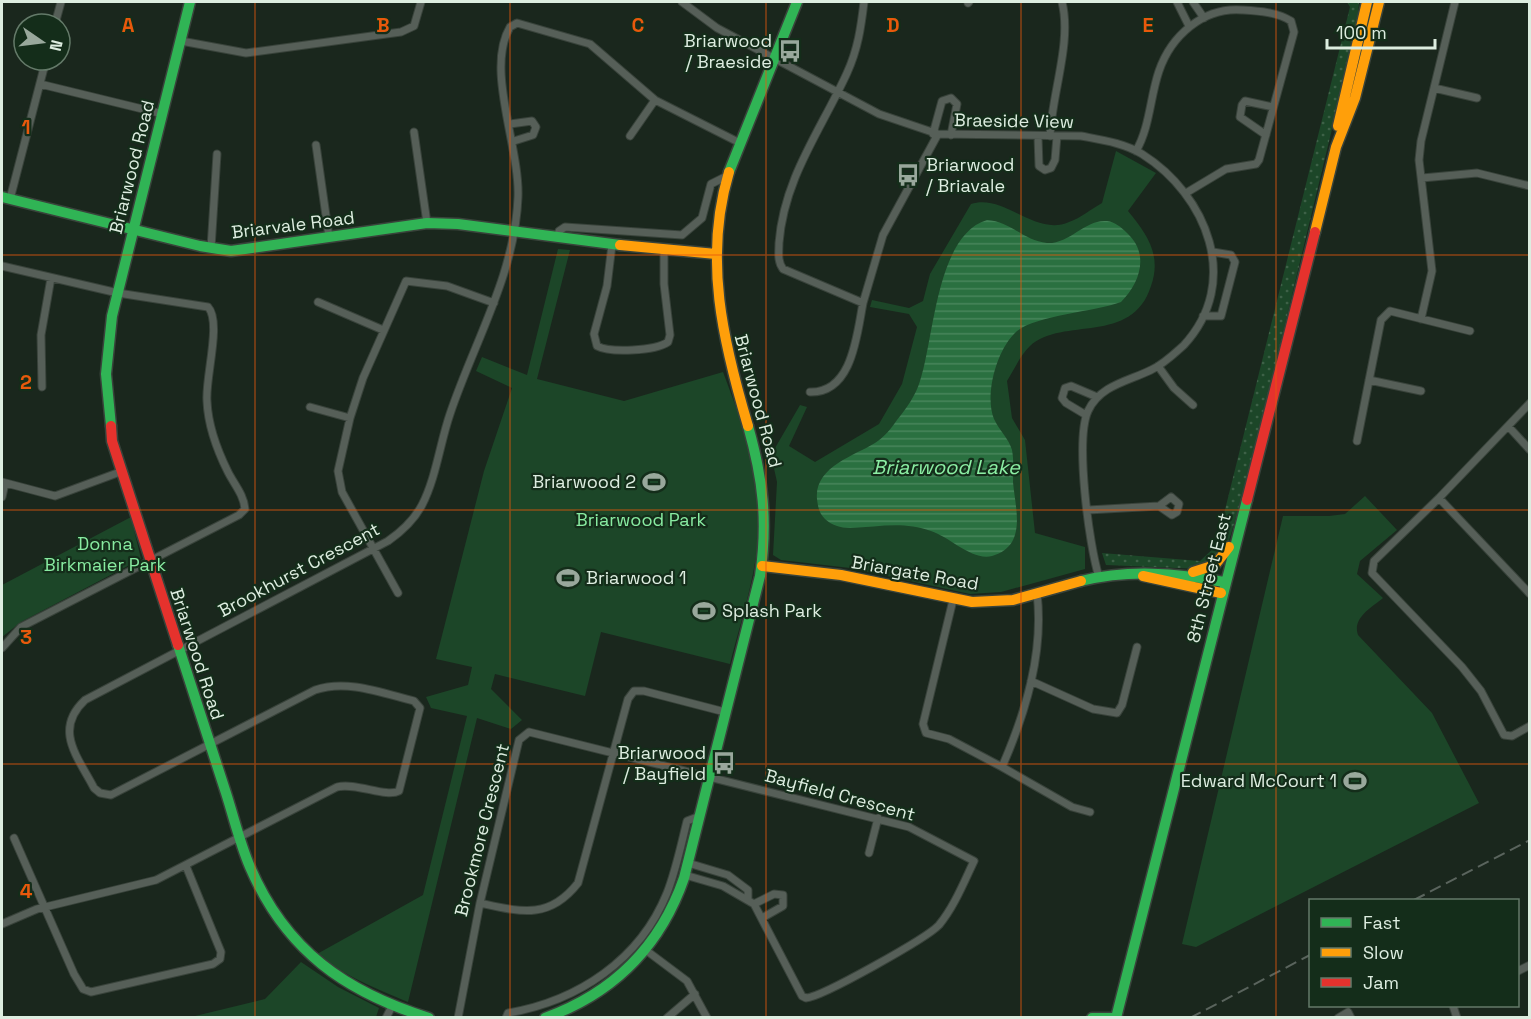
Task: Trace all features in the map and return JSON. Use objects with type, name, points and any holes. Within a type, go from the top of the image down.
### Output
[{"type":"street","name":"Briarwood Road","points":[[190,2],[133,230],[109,338],[106,374],[107,406],[120,472],[250,867],[264,896],[290,936],[318,964],[341,981],[392,1006],[429,1017]]},
{"type":"street","points":[[181,41],[246,53],[401,32],[414,26],[421,2]]},
{"type":"street","name":"Braeside View","points":[[682,2],[717,28],[879,114],[935,134],[1054,136],[1102,140],[1136,151],[1161,169],[1186,193],[1207,230],[1213,252],[1212,286],[1203,316],[1185,343],[1158,366],[1115,385],[1097,397],[1086,415],[1082,450],[1098,578]]},
{"type":"street","name":"Briarwood Road","points":[[545,1017],[596,995],[626,972],[647,951],[672,911],[685,875],[710,777],[762,566],[766,523],[765,493],[723,333],[716,254],[718,220],[740,143],[797,2]]},
{"type":"street","points":[[863,303],[794,274],[779,264],[780,235],[790,186],[854,55],[861,30],[864,2]]},
{"type":"street","points":[[1038,137],[1039,166],[1045,170],[1051,168],[1055,160],[1058,68],[1066,35],[1062,2]]},
{"type":"street","points":[[1177,2],[1189,26]]},
{"type":"street","points":[[1193,2],[1204,18]]},
{"type":"street","name":"8th Street East","points":[[1336,147],[1337,132],[1366,2]]},
{"type":"street","name":"8th Street East","points":[[1114,1017],[1336,147],[1355,98],[1379,2]]},
{"type":"street","points":[[1421,319],[1432,271],[1419,160],[1421,141],[1455,2]]},
{"type":"street","points":[[1136,151],[1143,135],[1159,71],[1168,49],[1189,26],[1204,18],[1236,10],[1267,13],[1291,21],[1294,32],[1256,164],[1226,169],[1186,193]]},
{"type":"street","name":"Brookhurst Crescent","points":[[241,836],[336,787],[359,786],[396,793],[399,791],[420,708],[414,701],[351,686],[328,685],[111,795],[100,793],[94,788],[70,741],[69,719],[85,700],[373,550],[401,532],[422,505],[449,414],[494,303],[514,231],[519,181],[514,141],[501,84],[502,60],[508,30],[517,23],[590,44],[656,100]]},
{"type":"street","points":[[6,198],[43,72]]},
{"type":"street","points":[[40,84],[163,114]]},
{"type":"street","points":[[1434,88],[1477,98]]},
{"type":"street","points":[[810,392],[819,392],[839,379],[851,358],[863,303],[883,235],[935,134],[942,101],[951,98],[957,104],[951,135]]},
{"type":"street","points":[[630,136],[656,100],[740,143]]},
{"type":"street","points":[[1266,135],[1240,117],[1240,112],[1245,101],[1274,107]]},
{"type":"street","points":[[510,124],[527,120],[536,125],[533,135],[514,141]]},
{"type":"street","points":[[414,132],[427,223]]},
{"type":"street","points":[[316,146],[329,237]]},
{"type":"street","points":[[211,248],[217,154]]},
{"type":"street","points":[[1422,178],[1477,173],[1530,186]]},
{"type":"street","points":[[558,238],[559,231],[566,227],[682,235],[702,218],[711,184],[729,175]]},
{"type":"street","name":"Briarvale Road","points":[[6,198],[211,248],[247,250],[427,223],[458,224],[612,245],[716,254]]},
{"type":"street","points":[[612,245],[607,286],[594,334],[597,346],[602,349],[633,350],[668,342],[670,335],[664,284],[664,250]]},
{"type":"street","name":"Braeside View","points":[[1203,316],[1221,316],[1234,262],[1231,255],[1213,252]]},
{"type":"street","points":[[2,266],[118,293],[208,307],[214,314],[206,388],[209,422],[227,470],[244,501],[245,509],[239,515],[21,627],[2,648]]},
{"type":"street","points":[[42,387],[41,335],[51,278]]},
{"type":"street","points":[[398,593],[342,492],[338,471],[350,418],[383,330],[406,281],[447,286],[494,303]]},
{"type":"street","points":[[318,302],[383,330]]},
{"type":"street","points":[[1357,441],[1381,320],[1386,313],[1390,311],[1470,331]]},
{"type":"street","points":[[1158,366],[1174,388],[1193,405]]},
{"type":"street","points":[[1369,380],[1421,391]]},
{"type":"street","points":[[1086,415],[1066,404],[1062,398],[1065,388],[1071,386],[1097,397]]},
{"type":"street","points":[[1530,403],[1439,498],[1374,561],[1371,573],[1462,667],[1481,691],[1504,735],[1512,736],[1530,726]]},
{"type":"street","points":[[310,407],[350,418]]},
{"type":"street","points":[[1508,426],[1530,450]]},
{"type":"street","points":[[2,497],[4,482],[47,495],[60,496],[120,472]]},
{"type":"street","points":[[1439,498],[1530,594]]},
{"type":"street","points":[[1088,510],[1159,506]]},
{"type":"street","points":[[1173,572],[1201,572],[1217,564],[1228,550],[1241,516]]},
{"type":"street","name":"Briargate Road","points":[[762,566],[864,579],[953,600],[1002,602],[1098,578],[1131,573],[1173,572],[1224,582]]},
{"type":"street","name":"Briargate Road","points":[[1131,573],[1221,593]]},
{"type":"street","points":[[1002,766],[1020,725],[1031,681],[1040,614],[1037,592]]},
{"type":"street","points":[[953,600],[923,724],[926,733],[949,738],[1072,807],[1090,812]]},
{"type":"street","points":[[1031,681],[1079,704],[1113,714],[1120,710],[1122,705],[1137,646]]},
{"type":"street","points":[[480,903],[522,912],[534,912],[549,907],[567,896],[578,883],[628,699],[634,691],[644,691],[725,712]]},
{"type":"street","name":"Brookmore Crescent","points":[[458,1017],[480,903],[521,736],[536,732],[710,777]]},
{"type":"street","name":"Bayfield Crescent","points":[[688,863],[738,881],[748,890],[748,898],[754,904],[806,998],[904,950],[938,927],[950,909],[974,861],[909,827],[710,777]]},
{"type":"street","name":"Briarwood Road","points":[[506,1017],[508,1013],[554,1003],[580,990],[610,970],[631,950],[651,924],[666,894],[687,821],[700,816]]},
{"type":"street","points":[[870,853],[878,818]]},
{"type":"street","points":[[2,924],[45,906],[141,885],[186,866],[241,836]]},
{"type":"street","points":[[14,838],[83,989],[91,992],[213,964],[220,959],[221,952],[186,866]]},
{"type":"street","name":"Bayfield Crescent","points":[[685,875],[716,883],[742,898],[748,898]]},
{"type":"street","points":[[754,904],[774,894],[780,894],[785,898],[783,906],[762,918]]},
{"type":"street","points":[[647,951],[687,981],[707,1017]]},
{"type":"street","points":[[667,1017],[695,994]]},
{"type":"street","points":[[386,1017],[392,1006]]},
{"type":"street","points":[[1338,1017],[1348,1012],[1351,1017]]},
{"type":"street","points":[[1092,1017],[1114,1017]]},
{"type":"green space","points":[[1347,2],[1359,2],[1357,25],[1248,478],[1228,544],[1223,554],[1201,569],[1106,565],[1102,553],[1200,561],[1216,546],[1350,7]]},
{"type":"green space","points":[[1116,151],[1156,173],[1128,211],[1147,237],[1154,255],[1154,275],[1142,305],[1129,316],[1113,323],[1044,337],[1027,349],[1007,381],[1012,418],[1025,440],[1035,533],[1085,547],[1085,569],[1001,592],[970,594],[850,568],[781,560],[773,555],[777,482],[771,455],[800,405],[807,407],[789,446],[815,462],[879,424],[902,384],[917,327],[909,314],[870,307],[872,300],[909,308],[923,301],[930,274],[971,204],[983,202],[995,204],[1044,224],[1056,225],[1082,216],[1102,203]]},
{"type":"green space","name":"Briarwood Park","points":[[558,249],[570,250],[537,379],[624,401],[723,372],[746,438],[758,489],[759,526],[755,566],[730,664],[601,632],[585,696],[495,674],[491,689],[522,720],[511,729],[477,718],[408,1002],[348,975],[317,954],[423,895],[467,716],[431,708],[426,697],[468,685],[472,667],[436,659],[484,471],[512,388],[476,371],[482,357],[527,375]]},
{"type":"green space","points":[[1365,496],[1397,530],[1360,561],[1357,574],[1383,598],[1360,618],[1358,635],[1432,713],[1479,803],[1196,947],[1182,944],[1283,516],[1345,514]]},
{"type":"green space","name":"Donna Birkmaier Park","points":[[131,517],[141,559],[21,622],[2,637],[2,585]]},
{"type":"green space","points":[[301,962],[338,987],[379,1008],[376,1017],[191,1017],[265,999]]},
{"type":"water","name":"Briarwood Lake","points":[[987,220],[1003,224],[1031,239],[1047,243],[1063,240],[1099,221],[1107,221],[1120,227],[1134,241],[1140,259],[1137,277],[1121,302],[1052,317],[1026,326],[1010,339],[998,360],[992,385],[991,409],[1013,454],[1017,525],[1011,544],[1003,551],[984,557],[921,528],[891,525],[850,528],[840,527],[827,521],[820,512],[817,499],[822,479],[837,464],[881,438],[910,402],[925,363],[947,267],[957,246],[970,230]]},
{"type":"railway","points":[[1416,899],[1530,840]]},
{"type":"railway","points":[[1190,1018],[1309,956]]},
{"type":"traffic: fast","points":[[111,426],[106,374],[112,316],[190,2]]},
{"type":"traffic: fast","points":[[729,172],[797,2]]},
{"type":"traffic: fast","points":[[2,197],[200,246],[231,251],[427,223],[458,224],[620,245]]},
{"type":"traffic: fast","points":[[545,1018],[570,1008],[592,995],[613,981],[631,964],[648,946],[662,925],[684,878],[760,576],[764,537],[763,500],[748,426]]},
{"type":"traffic: fast","points":[[1116,1018],[1247,500]]},
{"type":"traffic: fast","points":[[1081,581],[1117,575],[1152,574],[1188,576],[1224,582]]},
{"type":"traffic: fast","points":[[178,645],[246,858],[265,897],[281,922],[301,945],[345,981],[371,995],[429,1018]]},
{"type":"traffic: fast","points":[[1092,1018],[1112,1018]]},
{"type":"traffic: slow","points":[[1338,126],[1367,2]]},
{"type":"traffic: slow","points":[[1315,232],[1336,147],[1355,98],[1379,2]]},
{"type":"traffic: slow","points":[[729,172],[721,204],[717,236],[719,300],[731,363],[748,426]]},
{"type":"traffic: slow","points":[[620,245],[716,254]]},
{"type":"traffic: slow","points":[[1193,572],[1215,565],[1229,547]]},
{"type":"traffic: slow","points":[[762,566],[841,575],[972,602],[1013,600],[1081,581]]},
{"type":"traffic: slow","points":[[1143,576],[1221,593]]},
{"type":"traffic: jam","points":[[1247,500],[1315,232]]},
{"type":"traffic: jam","points":[[111,426],[112,441],[178,645]]},
{"type":"place","name":"Briarwood / Braeside","points":[[790,51]]},
{"type":"place","name":"Briarwood / Briavale","points":[[908,175]]},
{"type":"place","name":"Briarwood 2","points":[[654,482]]},
{"type":"place","name":"Briarwood 1","points":[[568,578]]},
{"type":"place","name":"Splash Park","points":[[704,611]]},
{"type":"place","name":"Briarwood / Bayfield","points":[[724,763]]},
{"type":"place","name":"Edward McCourt 1","points":[[1355,781]]}]
